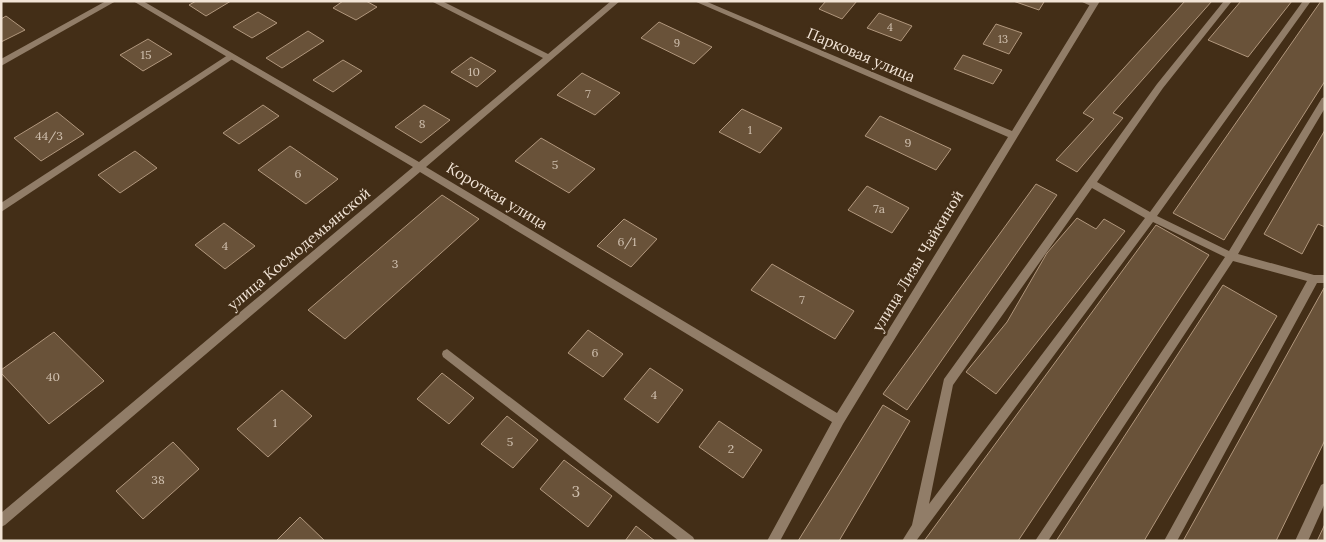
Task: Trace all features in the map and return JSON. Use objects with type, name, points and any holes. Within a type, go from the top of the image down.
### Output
[{"type":"street","points":[[1,62],[112,1]]},
{"type":"street","name":"Короткая улица","points":[[137,1],[420,167],[839,420]]},
{"type":"street","points":[[435,1],[550,58]]},
{"type":"street","name":"улица Космодемьянской","points":[[1,521],[616,1]]},
{"type":"street","name":"Парковая улица","points":[[698,1],[1014,135]]},
{"type":"street","points":[[917,529],[948,383],[1160,86],[1228,1]]},
{"type":"street","points":[[908,541],[1151,217],[1307,1]]},
{"type":"street","name":"улица Лизы Чайкиной","points":[[772,541],[839,420],[1014,135],[1091,2]]},
{"type":"street","points":[[1,208],[231,56]]},
{"type":"street","points":[[1041,541],[1231,256],[1325,100]]},
{"type":"street","points":[[1090,182],[1151,217],[1231,256],[1320,279],[1170,541]]},
{"type":"street","points":[[447,354],[689,541]]},
{"type":"street","points":[[1301,541],[1325,489]]},
{"type":"building","points":[[196,1],[231,1],[206,16],[189,5]]},
{"type":"building","points":[[343,1],[366,1],[377,7],[356,20],[333,8]]},
{"type":"building","points":[[826,1],[857,1],[842,19],[819,9]]},
{"type":"building","points":[[1013,1],[1042,1],[1044,2],[1039,10]]},
{"type":"building","points":[[1185,1],[1212,1],[1113,113],[1123,118],[1077,172],[1056,160],[1094,119],[1083,113]]},
{"type":"building","points":[[1241,1],[1292,1],[1248,57],[1208,40]]},
{"type":"building","points":[[1321,1],[1325,1],[1325,81],[1224,240],[1173,213]]},
{"type":"building","points":[[258,12],[277,23],[252,38],[233,27]]},
{"type":"building","points":[[879,13],[912,26],[901,41],[867,28]]},
{"type":"building","points":[[6,16],[25,30],[1,42],[1,19]]},
{"type":"building","points":[[659,22],[712,47],[694,64],[641,38]]},
{"type":"building","points":[[996,24],[1022,33],[1009,54],[983,44]]},
{"type":"building","points":[[308,31],[324,41],[282,68],[266,58]]},
{"type":"building","points":[[148,39],[172,54],[143,71],[120,55]]},
{"type":"building","points":[[963,55],[1002,70],[993,84],[954,69]]},
{"type":"building","points":[[471,57],[496,71],[477,87],[451,72]]},
{"type":"building","points":[[343,60],[362,71],[333,92],[313,80]]},
{"type":"building","points":[[582,73],[620,93],[595,115],[557,95]]},
{"type":"building","points":[[263,105],[279,116],[239,144],[223,133]]},
{"type":"building","points":[[424,105],[450,120],[421,143],[395,127]]},
{"type":"building","points":[[742,109],[782,128],[760,153],[719,132]]},
{"type":"building","points":[[57,112],[84,134],[41,161],[14,138]]},
{"type":"building","points":[[880,116],[951,149],[936,170],[865,136]]},
{"type":"building","points":[[1325,130],[1325,227],[1318,224],[1302,254],[1264,234]]},
{"type":"building","points":[[541,138],[595,169],[569,193],[515,161]]},
{"type":"building","points":[[290,146],[338,179],[306,204],[258,170]]},
{"type":"building","points":[[135,151],[157,168],[120,193],[98,175]]},
{"type":"building","points":[[1036,184],[1057,195],[907,410],[883,394]]},
{"type":"building","points":[[867,186],[909,208],[892,233],[848,210]]},
{"type":"building","points":[[442,195],[479,219],[345,339],[308,310]]},
{"type":"building","points":[[1077,218],[1096,229],[1104,219],[1125,231],[996,394],[966,372],[1007,322],[1047,253]]},
{"type":"building","points":[[624,219],[657,239],[631,267],[597,246]]},
{"type":"building","points":[[224,223],[255,246],[225,269],[195,245]]},
{"type":"building","points":[[1156,225],[1209,255],[1018,541],[924,541]]},
{"type":"building","points":[[772,264],[854,311],[835,339],[751,290]]},
{"type":"building","points":[[1223,285],[1277,316],[1144,541],[1056,541]]},
{"type":"building","points":[[1324,288],[1325,440],[1276,541],[1183,541]]},
{"type":"building","points":[[588,330],[623,354],[603,377],[568,353]]},
{"type":"building","points":[[54,332],[104,381],[49,424],[1,373],[1,370]]},
{"type":"building","points":[[650,368],[683,390],[658,423],[624,399]]},
{"type":"building","points":[[442,373],[474,398],[449,424],[417,399]]},
{"type":"building","points":[[282,390],[312,416],[268,457],[237,429]]},
{"type":"building","points":[[883,405],[910,421],[839,541],[798,541]]},
{"type":"building","points":[[507,416],[538,440],[513,468],[481,444]]},
{"type":"building","points":[[719,421],[762,450],[743,478],[699,447]]},
{"type":"building","points":[[173,442],[199,469],[143,519],[116,491]]},
{"type":"building","points":[[564,460],[612,496],[588,527],[540,489]]},
{"type":"building","points":[[300,517],[325,541],[276,541]]},
{"type":"building","points":[[1325,524],[1325,541],[1317,541]]},
{"type":"building","points":[[636,526],[655,541],[625,541]]}]
